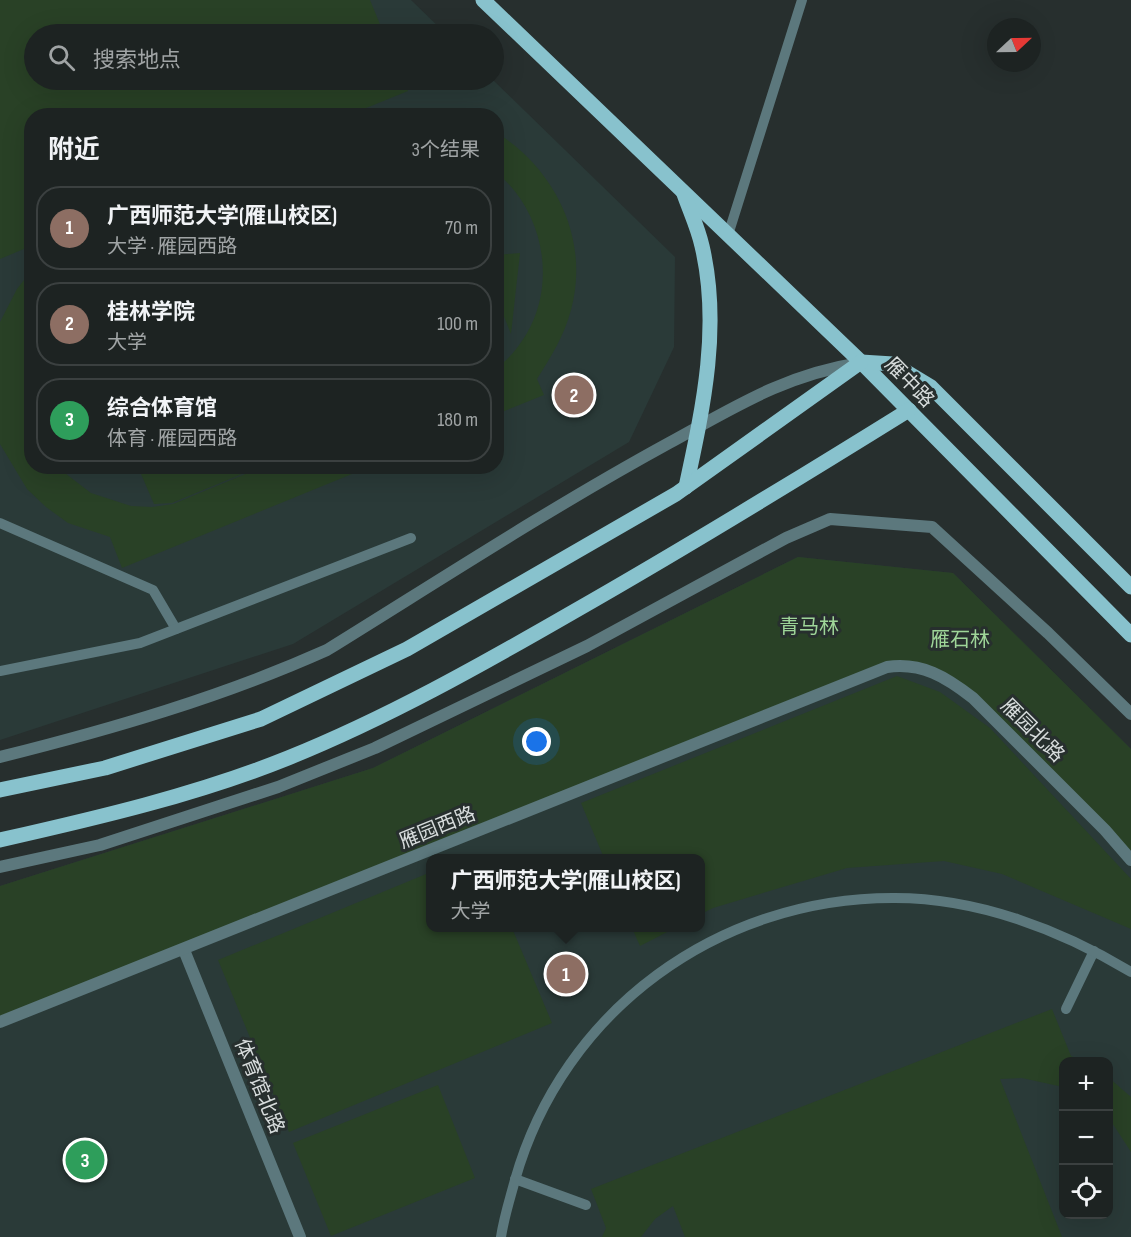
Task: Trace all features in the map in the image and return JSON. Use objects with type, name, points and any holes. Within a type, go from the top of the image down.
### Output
[{"type":"main road","points":[[0,790],[105,768],[261,719],[407,649],[686,487],[861,362],[483,0]]},
{"type":"main road","points":[[683,191],[701,245],[708,283],[710,321],[707,380],[686,487]]},
{"type":"main road","name":"雁中路","points":[[861,362],[1131,635]]},
{"type":"main road","name":"雁中路","points":[[861,362],[893,364],[931,387],[1131,587]]},
{"type":"main road","points":[[0,840],[186,793],[288,758],[379,716],[495,658],[681,550],[909,410]]},
{"type":"street","points":[[0,757],[174,710],[285,669],[327,650],[609,476],[770,388],[805,374],[861,362]]},
{"type":"street","points":[[0,867],[100,845],[278,787],[375,748],[516,682],[786,538],[830,519],[932,527],[1048,633],[1131,714]]},
{"type":"street","name":"雁园北路","points":[[887,667],[915,666],[955,684],[1031,756],[1131,860]]},
{"type":"street","name":"雁园西路","points":[[0,1022],[887,667]]},
{"type":"street","name":"体育馆北路","points":[[184,950],[300,1237]]},
{"type":"lane","points":[[728,235],[802,0]]},
{"type":"lane","points":[[0,523],[153,590],[176,629]]},
{"type":"lane","points":[[0,671],[140,643],[411,538]]},
{"type":"lane","points":[[501,1237],[522,1155],[550,1094],[588,1037],[636,989],[692,949],[757,921],[827,904],[896,898],[969,906],[1005,914],[1094,951],[1131,972]]},
{"type":"lane","points":[[1066,1009],[1094,951]]},
{"type":"lane","points":[[516,1179],[586,1204]]},
{"type":"shaded area","points":[[0,0],[411,0],[436,24],[24,24],[24,90],[503,90],[675,257],[674,347],[629,442],[293,644],[0,740]]},
{"type":"shaded area","points":[[798,557],[953,573],[1131,749],[1131,1237],[0,1237],[0,886],[373,768]]},
{"type":"green space","points":[[0,0],[370,0],[380,24],[24,24],[24,90],[408,91],[366,108],[24,108],[24,249],[0,259]]},
{"type":"green space","points":[[504,138],[536,166],[563,209],[576,258],[576,284],[565,329],[537,379],[544,395],[504,411],[504,362],[527,333],[536,313],[543,270],[535,227],[513,189],[504,180]]},
{"type":"green space","points":[[520,253],[511,334],[504,316],[504,254]]},
{"type":"green space","points":[[24,280],[24,474],[66,474],[91,493],[131,506],[152,507],[173,504],[245,474],[352,474],[122,568],[110,537],[68,523],[46,507],[27,489],[0,444],[0,322]]},
{"type":"green space","points":[[141,474],[242,474],[172,503],[154,504]]},
{"type":"green space","name":"青马林","points":[[798,557],[953,573],[1131,749],[1131,860],[955,684],[900,665],[0,1022],[0,886],[373,768]]},
{"type":"green space","points":[[897,676],[940,692],[990,728],[1131,879],[1131,929],[1002,874],[944,861],[847,868],[705,912],[705,854],[602,854],[581,803]]},
{"type":"green space","points":[[426,874],[426,932],[514,932],[552,1023],[289,1132],[218,960]]},
{"type":"green space","points":[[634,932],[667,932],[640,946]]},
{"type":"green space","points":[[1052,1009],[1073,1057],[1059,1057],[1059,1086],[1022,1078],[1000,1079],[1062,1237],[685,1237],[673,1206],[655,1219],[641,1237],[602,1237],[606,1228],[591,1189]]},
{"type":"green space","points":[[1113,1081],[1131,1097],[1131,1152],[1113,1124]]},
{"type":"green space","points":[[438,1085],[475,1178],[331,1236],[293,1143]]},
{"type":"place","name":"桂林学院","points":[[574,395]]},
{"type":"place","name":"广西师范大学(雁山校区)","points":[[566,974]]},
{"type":"place","name":"综合体育馆","points":[[85,1160]]},
{"type":"park label","name":"雁石林","points":[[960,639]]}]
